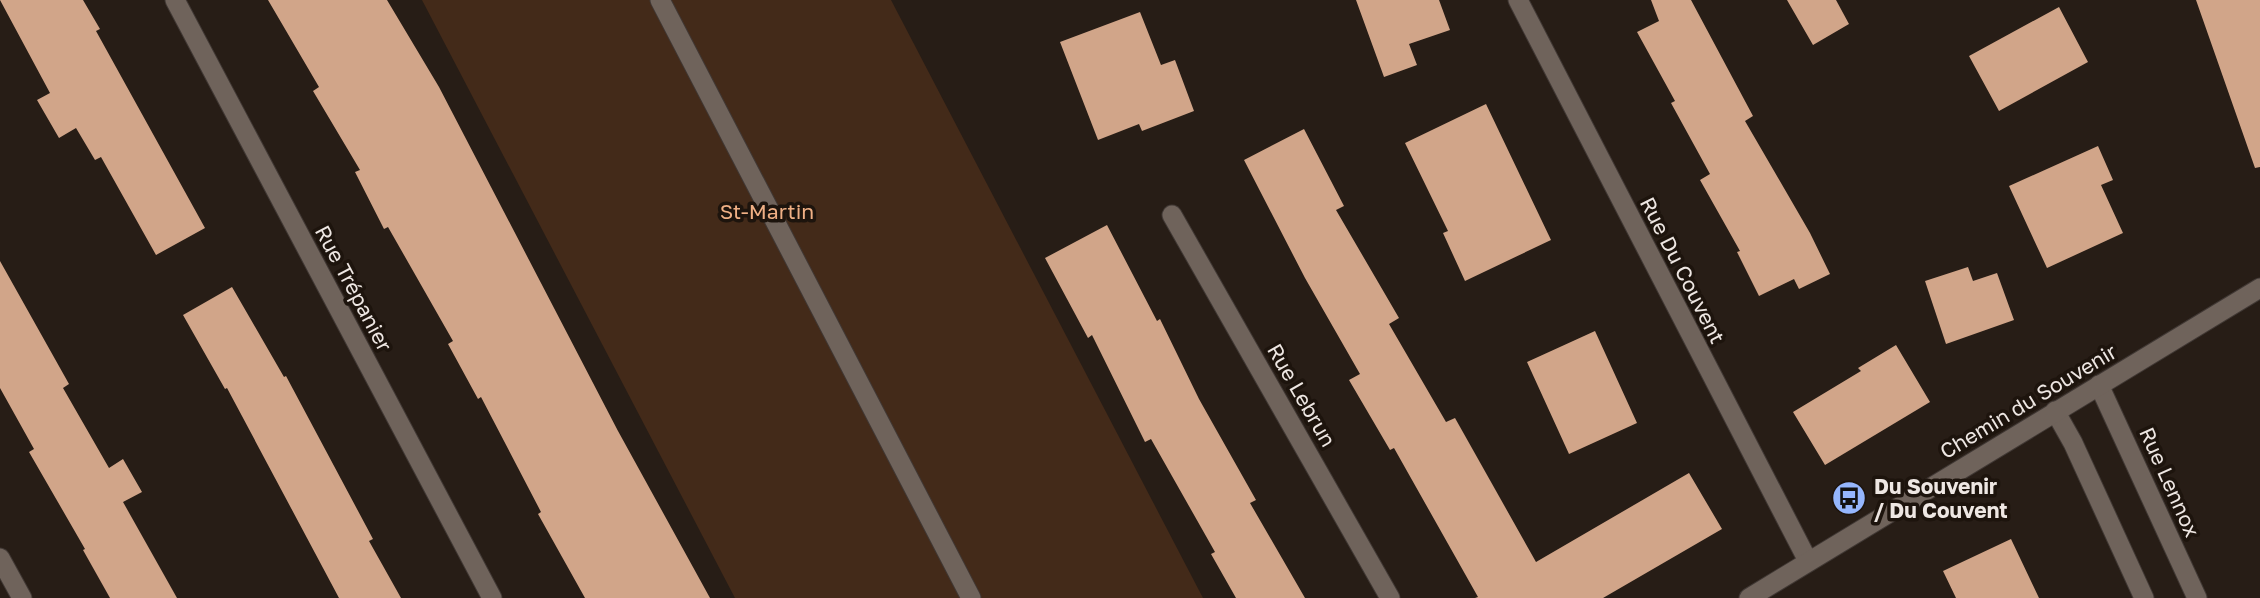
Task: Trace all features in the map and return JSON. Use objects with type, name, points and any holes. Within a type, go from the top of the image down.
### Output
[{"type":"street","name":"Rue Trépanier","points":[[175,0],[492,598]]},
{"type":"street","points":[[660,0],[971,598]]},
{"type":"street","name":"Rue Du Couvent","points":[[1518,0],[1808,561]]},
{"type":"street","name":"Rue Lebrun","points":[[1172,215],[1391,598]]},
{"type":"street","name":"Chemin du Souvenir","points":[[1749,598],[2260,288]]},
{"type":"street","name":"Rue Lennox","points":[[2099,385],[2197,598]]},
{"type":"street","points":[[2055,411],[2073,443],[2144,598]]},
{"type":"street","points":[[0,558],[22,598]]},
{"type":"green space","name":"St-Martin","points":[[422,0],[891,0],[1203,598],[735,598]]},
{"type":"building","points":[[0,0],[83,0],[100,29],[96,31],[205,228],[156,255],[101,157],[95,160],[76,128],[59,138],[37,100],[50,93]]},
{"type":"building","points":[[268,0],[387,0],[439,87],[618,431],[710,598],[585,598],[538,514],[541,512],[481,397],[478,399],[448,344],[453,341],[388,227],[384,229],[355,172],[360,170],[313,91],[319,87]]},
{"type":"building","points":[[1356,0],[1439,0],[1450,30],[1409,44],[1417,65],[1384,77]]},
{"type":"building","points":[[1651,0],[1691,0],[1753,116],[1745,121],[1810,233],[1830,274],[1799,289],[1794,279],[1759,296],[1737,252],[1740,251],[1700,180],[1710,174],[1671,103],[1675,101],[1637,32],[1659,21]]},
{"type":"building","points":[[1787,0],[1836,0],[1849,24],[1813,45]]},
{"type":"building","points":[[2196,0],[2260,0],[2260,167],[2255,168]]},
{"type":"building","points":[[2059,7],[2088,62],[1999,111],[1969,56]]},
{"type":"building","points":[[1140,12],[1161,65],[1175,60],[1194,111],[1142,131],[1139,124],[1098,140],[1060,42]]},
{"type":"building","points":[[1486,104],[1551,240],[1465,281],[1443,233],[1448,231],[1405,143]]},
{"type":"building","points":[[1304,129],[1344,206],[1336,210],[1399,318],[1389,324],[1446,422],[1455,418],[1536,562],[1689,473],[1722,529],[1603,598],[1475,598],[1478,597],[1394,448],[1390,450],[1349,380],[1360,374],[1305,278],[1244,160]]},
{"type":"building","points":[[2098,146],[2113,180],[2101,185],[2123,233],[2047,268],[2009,186]]},
{"type":"building","points":[[1107,225],[1256,500],[1250,503],[1305,598],[1236,598],[1211,554],[1215,552],[1151,439],[1145,442],[1092,335],[1088,338],[1045,258]]},
{"type":"building","points":[[0,261],[69,384],[63,388],[109,468],[123,459],[142,492],[123,502],[177,598],[110,598],[29,452],[34,449],[0,388]]},
{"type":"building","points":[[1968,267],[1973,281],[1997,273],[2014,320],[1946,344],[1925,281]]},
{"type":"building","points":[[232,287],[284,377],[286,376],[373,539],[369,541],[401,598],[339,598],[227,388],[225,389],[183,315]]},
{"type":"building","points":[[1595,331],[1637,423],[1569,454],[1527,362]]},
{"type":"building","points":[[1896,345],[1930,402],[1825,465],[1793,412],[1861,371],[1858,368]]},
{"type":"building","points":[[2011,539],[2039,598],[1956,598],[1943,571]]},
{"type":"place","name":"Du Souvenir / Du Couvent","points":[[1849,498]]}]
